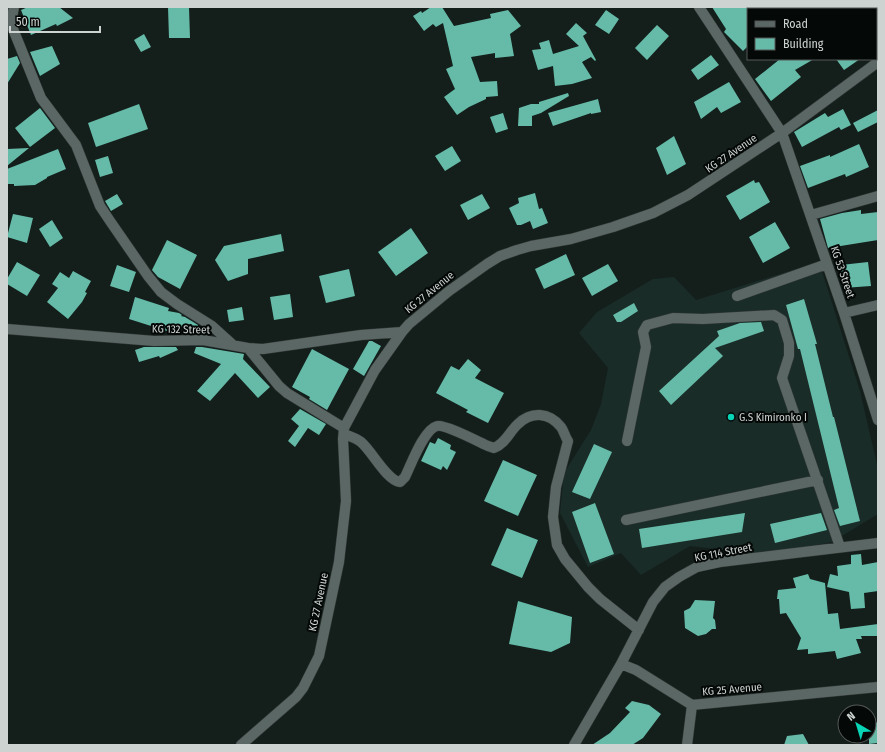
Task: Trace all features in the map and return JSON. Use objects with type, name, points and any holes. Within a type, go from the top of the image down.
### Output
[{"type":"street","points":[[7,9],[13,7],[12,18],[14,29],[41,98],[76,146],[100,206],[110,221],[148,276],[161,292],[212,326],[232,344]]},
{"type":"street","name":"KG 53 Street","points":[[699,7],[782,133],[844,313],[878,420]]},
{"type":"street","name":"KG 27 Avenue","points":[[241,745],[296,697],[303,688],[319,656],[339,562],[346,501],[344,431],[375,370],[409,324],[449,291],[500,256],[531,246],[571,239],[613,227],[653,213],[688,195],[782,133],[878,61]]},
{"type":"street","points":[[811,215],[878,196]]},
{"type":"street","points":[[737,296],[827,264]]},
{"type":"street","points":[[844,313],[878,305]]},
{"type":"street","points":[[627,440],[646,347],[643,332],[647,325],[673,318],[703,319],[774,315],[782,320],[789,343],[789,356],[782,378],[840,547]]},
{"type":"street","name":"KG 132 Street","points":[[7,329],[154,341],[203,340],[248,348],[263,349],[361,335],[402,332]]},
{"type":"street","points":[[248,348],[287,393],[360,441],[370,451],[392,480],[400,482],[405,477],[424,437],[433,427],[442,426],[494,448],[506,440],[518,424],[527,418],[540,414],[549,417],[560,427],[568,441],[556,487],[553,517],[557,545],[565,559],[588,587],[600,599],[639,630]]},
{"type":"street","points":[[626,520],[818,480]]},
{"type":"street","name":"KG 114 Street","points":[[621,664],[654,602],[665,587],[697,567],[720,562],[878,543]]},
{"type":"street","points":[[574,745],[621,664]]},
{"type":"street","name":"KG 25 Avenue","points":[[621,664],[636,670],[692,705],[878,687]]},
{"type":"street","points":[[687,745],[692,705]]},
{"type":"shaded area","name":"G.S Kimironko I","points":[[819,262],[860,391],[878,469],[878,514],[832,542],[768,555],[690,546],[641,575],[621,553],[588,567],[560,513],[564,473],[591,430],[601,404],[608,368],[579,333],[597,312],[653,279],[674,277],[696,300]]},
{"type":"building","points":[[28,7],[59,7],[73,18],[57,26],[56,24],[31,35],[21,10]]},
{"type":"building","points":[[168,7],[189,7],[190,38],[169,38]]},
{"type":"building","points":[[431,7],[442,7],[454,26],[491,18],[490,14],[508,10],[521,26],[510,34],[514,56],[495,58],[495,53],[471,57],[480,82],[497,81],[498,96],[486,97],[486,99],[469,107],[457,115],[444,97],[455,89],[446,69],[453,66],[443,23],[436,27],[433,24],[424,31],[413,16],[421,11],[422,13]]},
{"type":"building","points":[[712,7],[748,7],[747,47],[743,51],[724,32],[726,29]]},
{"type":"building","points":[[606,10],[619,19],[609,34],[595,25]]},
{"type":"building","points":[[576,23],[587,33],[583,36],[596,60],[595,61],[591,57],[582,62],[592,78],[572,84],[555,86],[553,66],[538,70],[532,50],[541,49],[539,43],[549,40],[553,54],[579,46],[566,34]]},
{"type":"building","points":[[657,25],[669,36],[647,60],[635,48]]},
{"type":"building","points":[[144,34],[151,47],[141,52],[134,40]]},
{"type":"building","points":[[52,46],[60,64],[40,76],[30,52]]},
{"type":"building","points":[[711,55],[719,65],[698,80],[691,70]]},
{"type":"building","points":[[17,56],[20,63],[7,84],[7,59]]},
{"type":"building","points":[[779,60],[812,60],[795,70],[801,77],[771,101],[755,79]]},
{"type":"building","points":[[837,60],[859,60],[844,70]]},
{"type":"building","points":[[729,82],[741,102],[721,113],[717,107],[701,119],[694,102]]},
{"type":"building","points":[[568,93],[569,96],[541,113],[532,116],[532,126],[518,126],[519,108],[531,104],[539,104],[539,102]]},
{"type":"building","points":[[598,99],[601,112],[591,113],[553,126],[548,113]]},
{"type":"building","points":[[139,104],[148,129],[96,147],[88,123]]},
{"type":"building","points":[[40,108],[55,128],[30,147],[15,128]]},
{"type":"building","points":[[843,109],[851,125],[841,130],[839,127],[802,147],[794,132],[825,113],[828,117]]},
{"type":"building","points":[[878,110],[878,122],[858,132],[853,123]]},
{"type":"building","points":[[503,113],[508,129],[496,133],[490,117]]},
{"type":"building","points":[[674,136],[686,164],[667,175],[656,148]]},
{"type":"building","points":[[859,144],[869,167],[846,177],[845,174],[808,188],[800,166],[830,155],[830,157]]},
{"type":"building","points":[[452,146],[461,161],[445,171],[435,156]]},
{"type":"building","points":[[29,148],[7,166],[7,149]]},
{"type":"building","points":[[58,149],[66,169],[47,177],[35,185],[14,186],[14,184],[7,184],[7,169]]},
{"type":"building","points":[[108,156],[113,173],[100,177],[95,160]]},
{"type":"building","points":[[754,180],[755,183],[759,182],[770,202],[740,220],[726,196]]},
{"type":"building","points":[[535,193],[539,209],[542,208],[548,223],[533,229],[530,221],[517,225],[509,208],[519,203],[518,198]]},
{"type":"building","points":[[117,194],[123,204],[111,211],[105,201]]},
{"type":"building","points":[[482,194],[490,208],[468,220],[460,205]]},
{"type":"building","points":[[861,210],[861,214],[878,212],[878,240],[828,248],[820,219]]},
{"type":"building","points":[[13,214],[33,218],[27,243],[7,237]]},
{"type":"building","points":[[52,220],[63,238],[50,247],[39,229]]},
{"type":"building","points":[[775,222],[790,248],[763,263],[749,237]]},
{"type":"building","points":[[411,228],[428,253],[396,276],[378,252]]},
{"type":"building","points":[[281,234],[284,251],[248,259],[248,274],[228,281],[215,260],[224,246]]},
{"type":"building","points":[[167,240],[197,255],[180,289],[158,277],[152,270]]},
{"type":"building","points":[[566,254],[575,275],[544,289],[535,269]]},
{"type":"building","points":[[17,262],[40,275],[27,296],[7,284],[7,279]]},
{"type":"building","points":[[868,262],[871,286],[843,288],[841,265]]},
{"type":"building","points":[[608,264],[618,281],[592,296],[582,278]]},
{"type":"building","points":[[117,265],[136,272],[129,292],[110,286]]},
{"type":"building","points":[[349,269],[355,296],[326,303],[319,276]]},
{"type":"building","points":[[73,271],[91,281],[82,302],[68,319],[47,302],[58,288],[52,284],[60,272],[69,278]]},
{"type":"building","points":[[290,294],[293,317],[274,320],[270,297]]},
{"type":"building","points":[[135,297],[169,308],[168,311],[179,313],[182,315],[181,316],[198,325],[197,329],[179,327],[178,332],[169,330],[170,332],[129,319]]},
{"type":"building","points":[[804,299],[817,344],[815,344],[860,521],[840,526],[834,510],[839,508],[800,349],[798,349],[786,305]]},
{"type":"building","points":[[634,303],[638,311],[621,322],[617,322],[613,315]]},
{"type":"building","points":[[242,307],[244,320],[229,322],[227,310]]},
{"type":"building","points":[[761,322],[764,331],[715,348],[723,356],[671,405],[659,391],[719,336],[717,331],[740,323]]},
{"type":"building","points":[[369,341],[381,346],[364,376],[353,369]]},
{"type":"building","points":[[144,347],[176,347],[178,350],[160,358],[159,356],[139,362],[135,350]]},
{"type":"building","points":[[196,347],[244,354],[243,359],[270,387],[258,398],[235,373],[210,401],[197,391],[221,364],[194,353]]},
{"type":"building","points":[[312,349],[349,369],[327,410],[309,399],[310,397],[292,387]]},
{"type":"building","points":[[468,359],[481,370],[475,378],[504,393],[488,423],[466,412],[468,410],[436,393],[451,366],[459,370]]},
{"type":"building","points":[[300,409],[326,424],[319,435],[308,428],[295,447],[288,441],[299,426],[291,419]]},
{"type":"building","points":[[438,438],[451,445],[450,449],[456,452],[447,470],[443,466],[441,470],[421,461],[430,442],[435,444]]},
{"type":"building","points":[[594,444],[612,452],[590,499],[572,492]]},
{"type":"building","points":[[503,460],[537,475],[518,516],[484,501]]},
{"type":"building","points":[[595,503],[614,554],[590,563],[572,512]]},
{"type":"building","points":[[745,513],[742,532],[642,548],[639,529]]},
{"type":"building","points":[[821,513],[827,530],[775,543],[770,524]]},
{"type":"building","points":[[507,528],[538,540],[522,578],[491,565]]},
{"type":"building","points":[[861,554],[862,565],[878,562],[878,591],[864,593],[865,608],[851,609],[849,592],[827,587],[830,574],[838,576],[837,566],[851,564],[851,555]]},
{"type":"building","points":[[808,574],[810,579],[825,583],[828,614],[838,613],[840,629],[878,624],[878,636],[861,636],[862,639],[856,639],[861,653],[837,659],[835,651],[808,654],[808,649],[797,650],[801,638],[786,613],[780,614],[779,599],[777,599],[778,590],[796,588],[793,578]]},
{"type":"building","points":[[695,600],[715,601],[713,618],[715,620],[716,629],[712,629],[706,634],[698,636],[685,628],[684,611],[690,608]]},
{"type":"building","points":[[518,601],[572,617],[570,643],[551,652],[509,644]]},
{"type":"building","points":[[632,701],[649,705],[661,714],[643,738],[632,745],[592,745],[610,733],[630,712],[625,708]]},
{"type":"building","points":[[877,723],[878,723],[877,743]]},
{"type":"building","points":[[803,734],[809,745],[784,745],[787,736]]},
{"type":"place","name":"G.S Kimironko I","points":[[731,417]]}]
